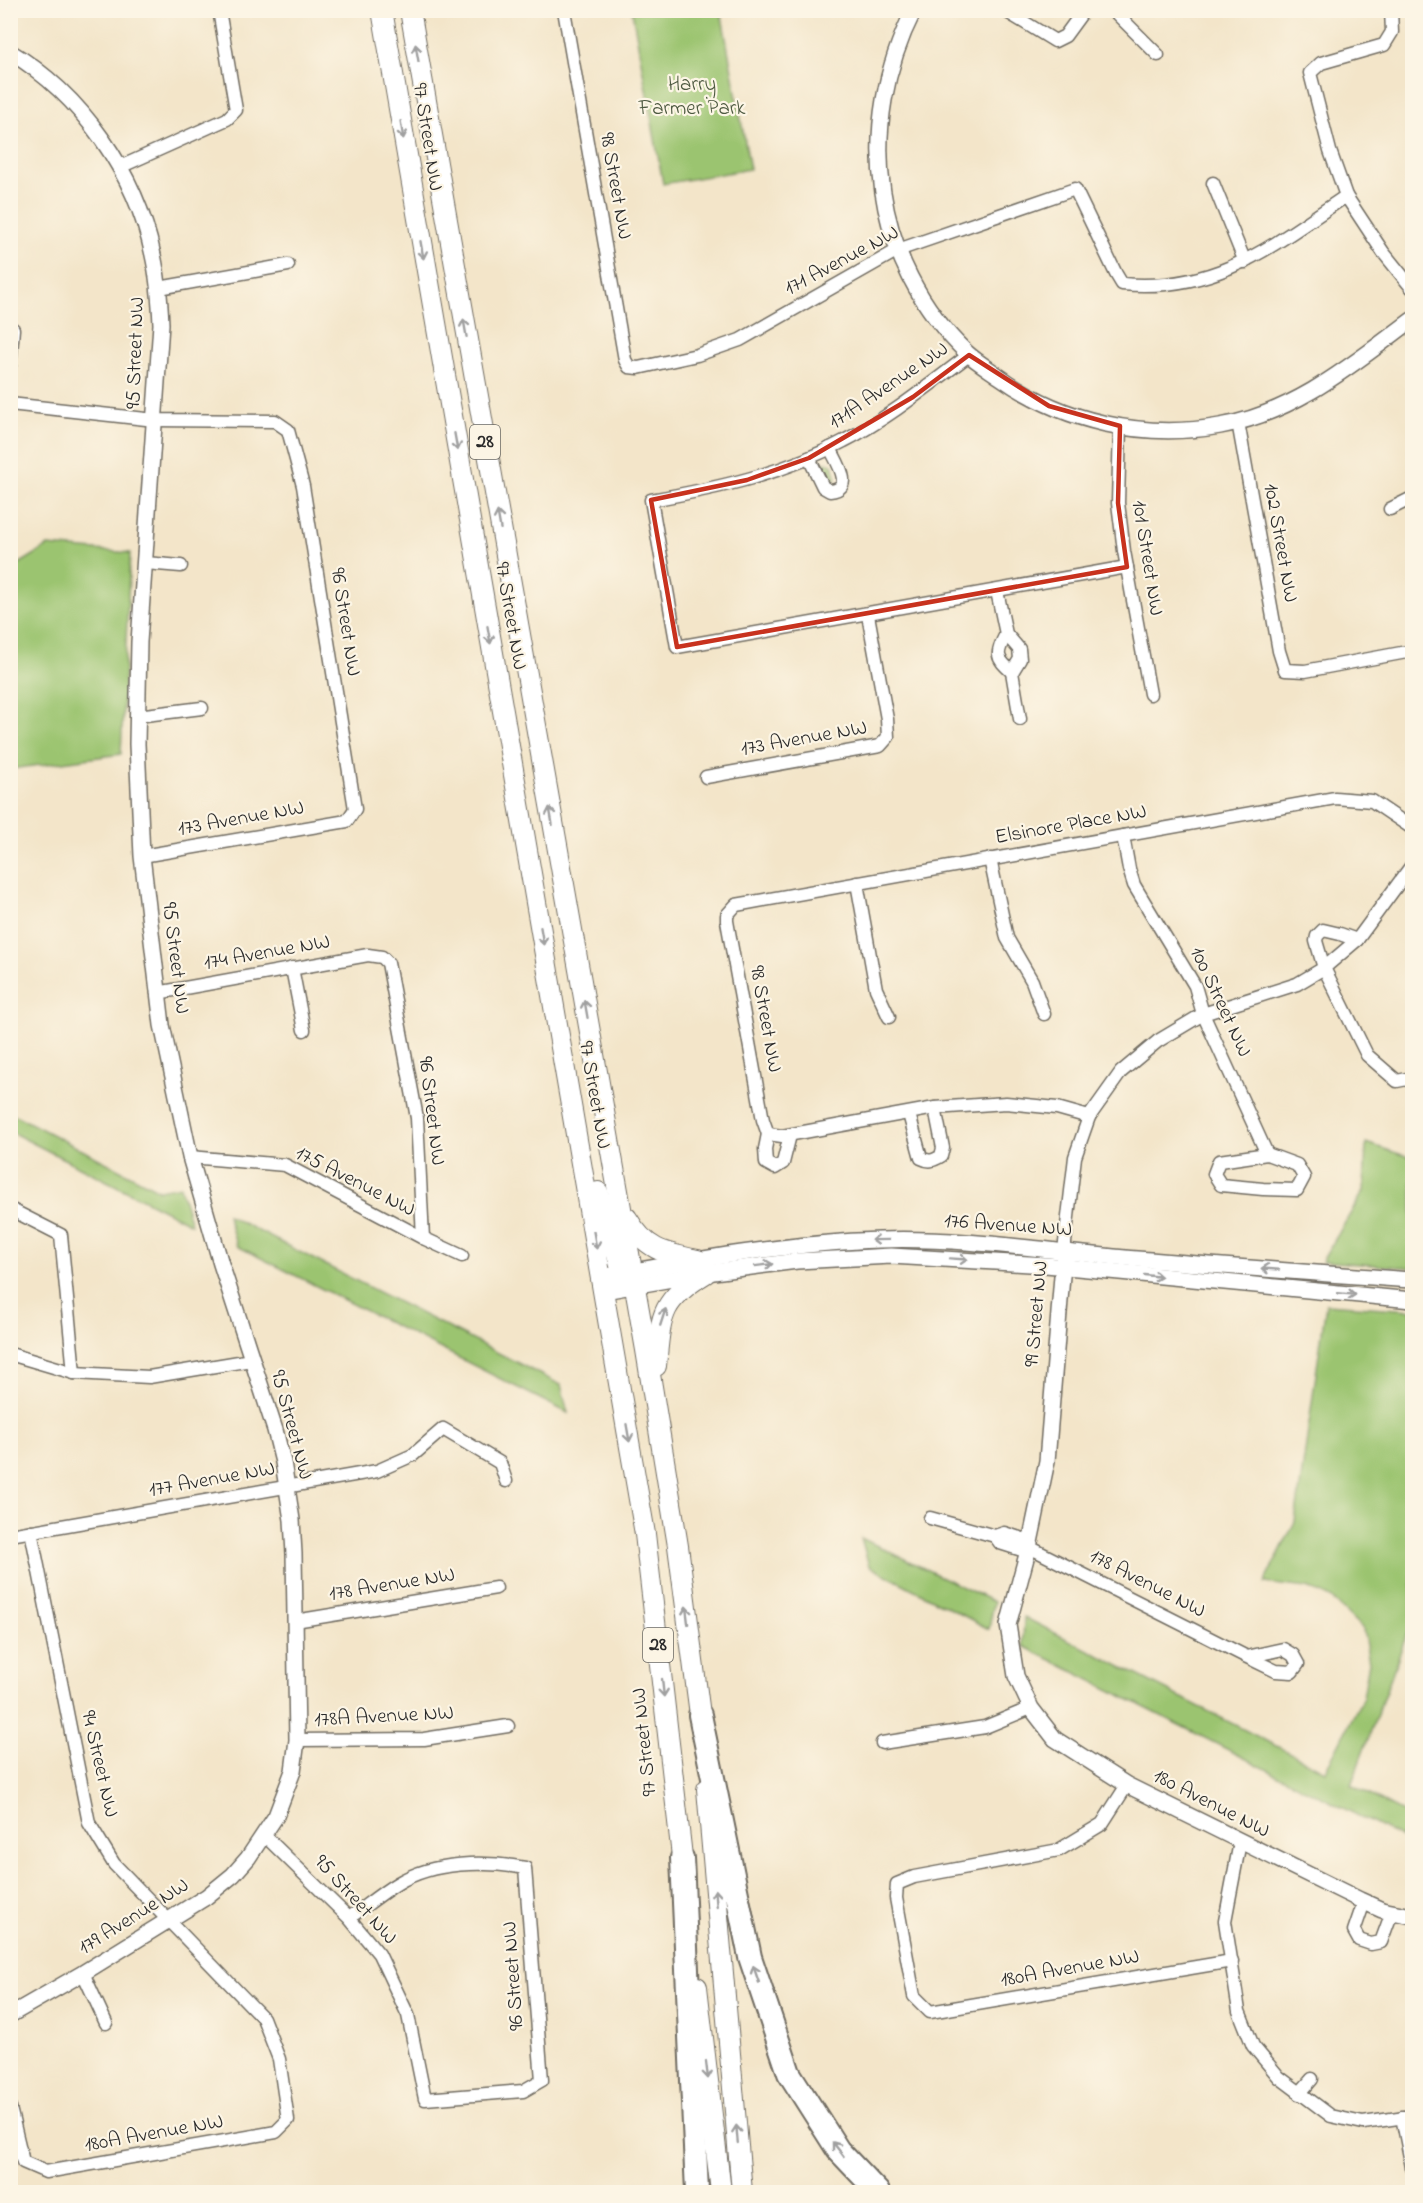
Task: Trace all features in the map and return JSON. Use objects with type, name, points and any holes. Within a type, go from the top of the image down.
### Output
[{"type":"highway","points":[[700,1715],[750,1957],[789,2073],[838,2150],[878,2193]]},
{"type":"highway","points":[[682,1858],[697,2193]]},
{"type":"main road","name":"97 Street NW","points":[[382,10],[645,1534],[721,2193]]},
{"type":"main road","name":"97 Street NW","points":[[410,10],[622,1211],[629,1276],[653,1396],[678,1546],[700,1715],[742,2193]]},
{"type":"main road","points":[[571,1100],[629,1276]]},
{"type":"main road","points":[[622,1211],[636,1234],[653,1248],[702,1266],[673,1297],[661,1322],[653,1396]]},
{"type":"street","points":[[120,167],[227,120],[236,110],[219,10]]},
{"type":"street","name":"98 Street NW","points":[[564,10],[625,360],[629,367]]},
{"type":"street","points":[[914,10],[902,36],[884,90],[880,126],[881,180],[887,215],[898,250],[923,299],[945,329],[969,355],[1020,391],[1065,413],[1119,426],[1184,430],[1238,423],[1286,406],[1318,388],[1413,320]]},
{"type":"street","points":[[1004,10],[1055,40],[1065,36],[1084,10]]},
{"type":"street","points":[[1113,10],[1158,55]]},
{"type":"street","points":[[1391,10],[1392,32],[1384,45],[1321,63],[1310,73],[1330,151],[1346,196],[1383,252],[1413,288]]},
{"type":"street","name":"95 Street NW","points":[[10,52],[46,78],[74,105],[120,167],[147,232],[159,288],[160,342],[139,642],[137,716],[142,856],[162,1025],[190,1156],[251,1360],[275,1430],[287,1487],[293,1542],[297,1740],[293,1771],[285,1795],[265,1836],[349,1918],[379,1953],[408,2015],[425,2099]]},
{"type":"street","points":[[1213,183],[1245,262],[1346,196]]},
{"type":"street","name":"171 Avenue NW","points":[[629,367],[638,368],[697,355],[740,340],[898,250],[1075,189],[1122,284],[1138,285],[1186,280],[1217,273],[1245,262]]},
{"type":"street","points":[[159,288],[288,265]]},
{"type":"street","points":[[10,365],[13,329]]},
{"type":"street","name":"171A Avenue NW","points":[[868,615],[677,647],[651,500],[747,480],[809,458],[888,415],[969,355]]},
{"type":"street","points":[[10,404],[155,420]]},
{"type":"street","name":"96 Street NW","points":[[155,420],[275,422],[288,430],[303,486],[354,809],[347,821]]},
{"type":"street","name":"102 Street NW","points":[[1238,423],[1279,651],[1285,670],[1305,671],[1413,651]]},
{"type":"street","name":"101 Street NW","points":[[1119,426],[1118,503],[1150,694]]},
{"type":"street","name":"171A Avenue NW","points":[[809,458],[823,487],[830,491],[838,490],[843,484],[843,476],[830,448]]},
{"type":"street","points":[[1390,509],[1413,498]]},
{"type":"street","points":[[145,563],[181,566]]},
{"type":"street","points":[[868,615],[1127,567]]},
{"type":"street","points":[[997,591],[1006,634],[1017,644],[1020,654],[1020,659],[1012,672]]},
{"type":"street","name":"173 Avenue NW","points":[[706,777],[880,746],[888,737],[887,719],[868,615]]},
{"type":"street","points":[[1006,634],[999,648],[998,657],[1000,662],[1012,672],[1020,719]]},
{"type":"street","points":[[137,716],[202,708]]},
{"type":"street","name":"Elsinore Place NW","points":[[730,910],[746,902],[1335,798],[1372,801],[1413,828]]},
{"type":"street","name":"173 Avenue NW","points":[[142,856],[347,821]]},
{"type":"street","name":"100 Street NW","points":[[1123,836],[1134,885],[1195,986],[1203,1014],[1267,1154]]},
{"type":"street","points":[[990,859],[1007,938],[1032,981],[1044,1014]]},
{"type":"street","points":[[1203,1014],[1297,984],[1324,968],[1357,940],[1413,865]]},
{"type":"street","points":[[856,883],[876,989],[889,1017]]},
{"type":"street","name":"98 Street NW","points":[[730,910],[727,921],[763,1120],[768,1134]]},
{"type":"street","points":[[1357,940],[1331,931],[1320,932],[1316,941],[1324,968],[1367,1055],[1396,1081],[1413,1078]]},
{"type":"street","name":"174 Avenue NW","points":[[158,993],[292,968],[368,956],[382,957]]},
{"type":"street","name":"96 Street NW","points":[[382,957],[388,963],[417,1118],[423,1238]]},
{"type":"street","points":[[292,968],[304,1030]]},
{"type":"street","name":"99 Street NW","points":[[1127,1785],[1055,1739],[1031,1708],[1016,1676],[1008,1625],[1029,1547],[1047,1461],[1062,1267],[1075,1157],[1089,1117],[1121,1072],[1158,1041],[1203,1014]]},
{"type":"street","points":[[790,1135],[783,1163],[775,1168],[766,1163],[765,1149],[768,1134],[790,1135],[935,1108],[1006,1103],[1057,1108],[1089,1117]]},
{"type":"street","points":[[909,1114],[921,1158],[934,1161],[941,1156],[943,1148],[935,1108]]},
{"type":"street","points":[[1267,1154],[1298,1164],[1304,1177],[1297,1190],[1221,1185],[1214,1174],[1219,1161],[1267,1154]]},
{"type":"street","name":"175 Avenue NW","points":[[190,1156],[285,1165],[423,1238],[462,1256]]},
{"type":"street","points":[[10,1209],[61,1235],[74,1373]]},
{"type":"street","name":"176 Avenue NW","points":[[702,1266],[793,1245],[915,1240],[1413,1280]]},
{"type":"street","name":"176 Avenue NW","points":[[603,1284],[629,1276],[702,1266],[865,1256],[940,1258],[1062,1267],[1413,1300]]},
{"type":"street","points":[[10,1354],[74,1373],[149,1377],[251,1360]]},
{"type":"street","name":"177 Avenue NW","points":[[10,1535],[377,1471],[413,1455],[443,1429],[500,1463],[506,1481]]},
{"type":"street","points":[[930,1518],[995,1536],[1000,1543],[1022,1550],[1029,1547]]},
{"type":"street","name":"94 Street NW","points":[[31,1531],[89,1823],[114,1864],[263,2018],[279,2060],[288,2120]]},
{"type":"street","name":"178 Avenue NW","points":[[1029,1547],[1247,1657]]},
{"type":"street","name":"178 Avenue NW","points":[[295,1621],[496,1588]]},
{"type":"street","points":[[882,1743],[985,1727],[1031,1708]]},
{"type":"street","name":"178A Avenue NW","points":[[297,1740],[424,1739],[508,1726]]},
{"type":"street","name":"180 Avenue NW","points":[[919,2001],[914,1996],[896,1898],[897,1884],[914,1877],[1059,1850],[1102,1824],[1127,1785],[1364,1902],[1392,1912],[1413,1916]]},
{"type":"street","name":"179 Avenue NW","points":[[10,2014],[83,1973],[206,1897],[233,1875],[265,1836]]},
{"type":"street","points":[[1240,1842],[1225,1921],[1239,2011],[1253,2046],[1279,2077],[1331,2116],[1363,2123],[1407,2116],[1413,2167]]},
{"type":"street","name":"96 Street NW","points":[[349,1918],[399,1882],[431,1869],[495,1863],[525,1868],[542,2080],[523,2091],[425,2099]]},
{"type":"street","points":[[1364,1902],[1354,1932],[1359,1940],[1371,1944],[1381,1942],[1392,1912]]},
{"type":"street","name":"180A Avenue NW","points":[[919,2001],[930,2012],[1232,1961]]},
{"type":"street","points":[[83,1973],[106,2023]]},
{"type":"street","points":[[1299,2094],[1312,2079]]},
{"type":"street","name":"180A Avenue NW","points":[[10,2108],[23,2162],[46,2172],[276,2132],[288,2120]]},
{"type":"highlighted area","points":[[969,355],[1049,406],[1120,426],[1118,503],[1127,567],[677,647],[651,500],[747,480],[809,458],[913,397]]},
{"type":"green space","name":"Harry Farmer Park","points":[[632,11],[721,11],[750,169],[663,184]]},
{"type":"green space","points":[[825,462],[832,464],[836,475],[835,480],[826,479],[821,468]]},
{"type":"green space","points":[[48,546],[130,553],[121,754],[11,769],[11,569]]},
{"type":"green space","points":[[11,1113],[159,1190],[180,1186],[191,1224],[11,1132]]},
{"type":"green space","points":[[1366,1143],[1412,1158],[1412,1268],[1322,1261],[1364,1191]]},
{"type":"green space","points":[[227,1215],[561,1385],[568,1413],[237,1246]]},
{"type":"green space","points":[[1326,1304],[1412,1310],[1412,1620],[1351,1785],[1412,1817],[1412,1843],[1023,1646],[1024,1617],[1325,1771],[1363,1697],[1369,1662],[1363,1629],[1331,1598],[1321,1593],[1307,1588],[1264,1583],[1295,1522]]},
{"type":"green space","points":[[861,1538],[994,1602],[989,1629],[869,1566]]}]
